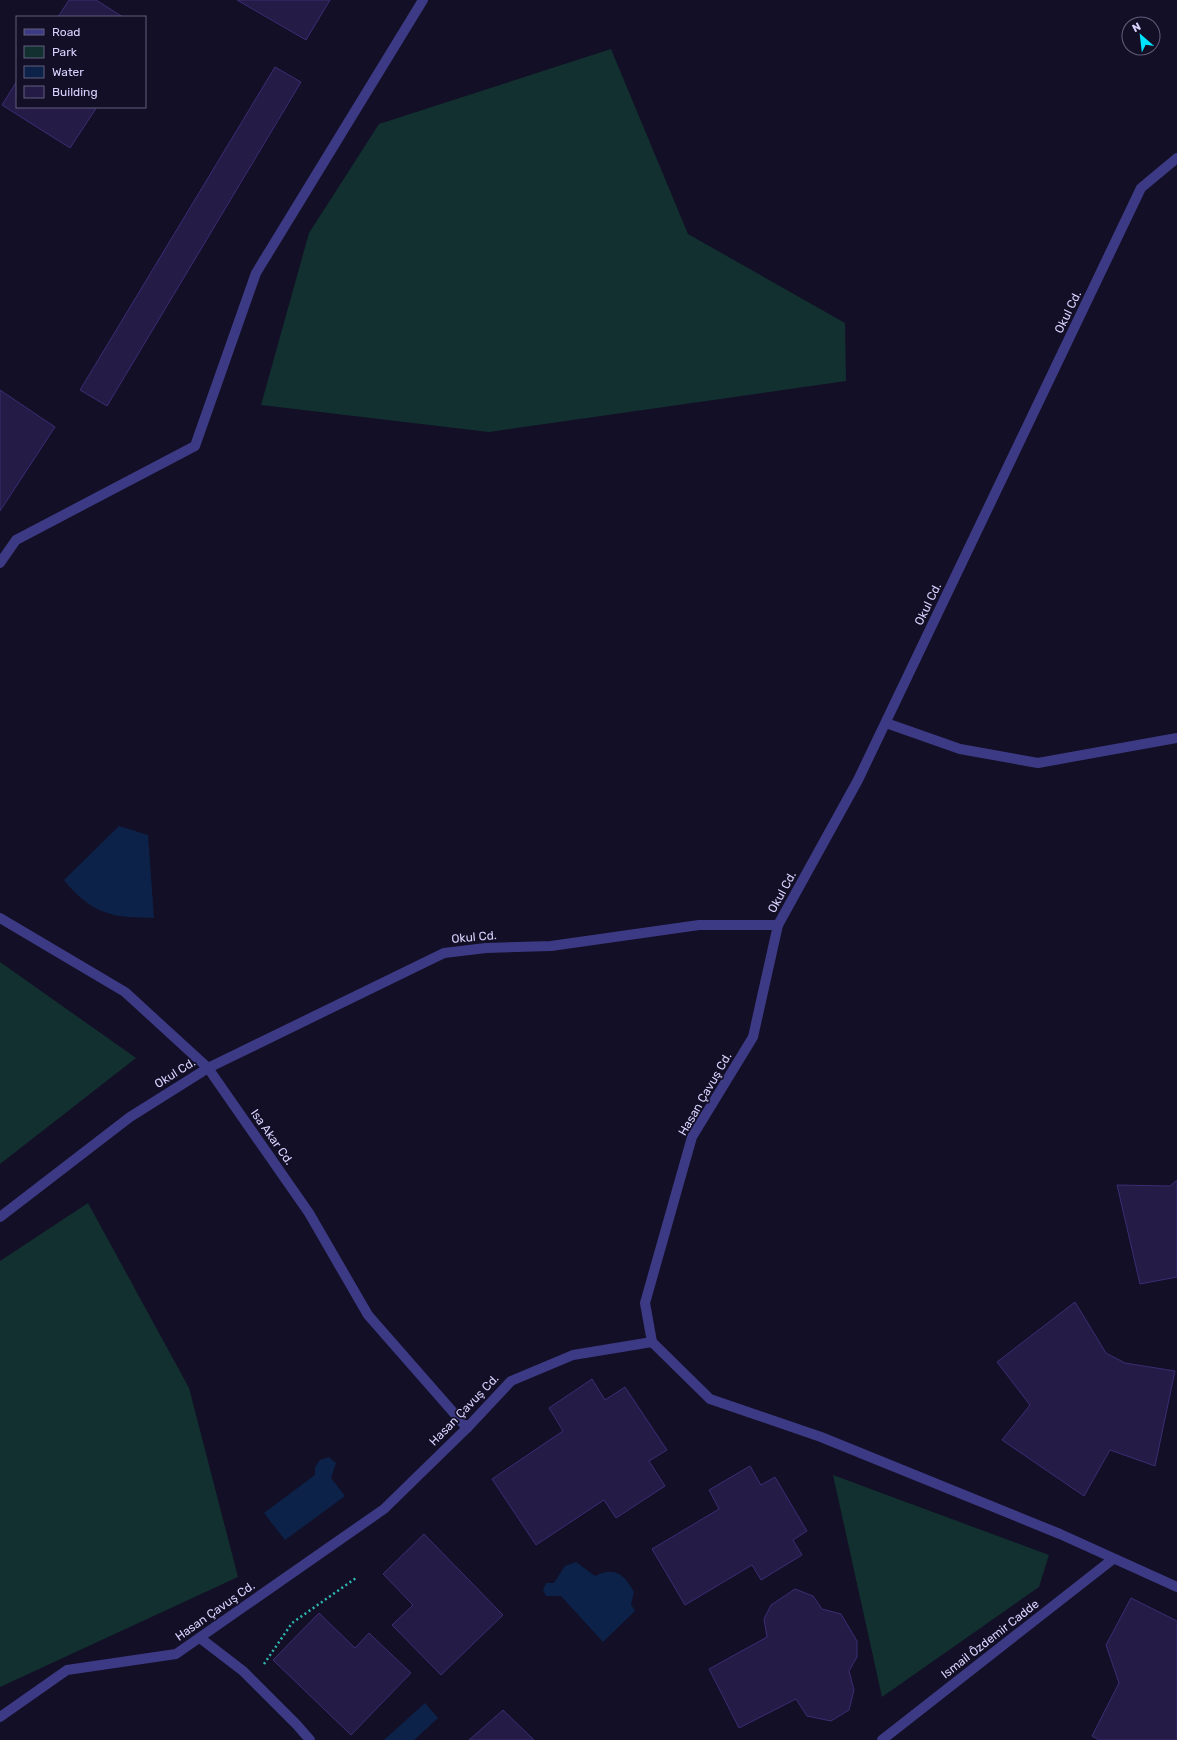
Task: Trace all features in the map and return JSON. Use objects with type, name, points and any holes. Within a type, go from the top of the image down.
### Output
[{"type":"street","points":[[0,563],[16,540],[195,446],[256,273],[424,0]]},
{"type":"street","name":"Okul Cd.","points":[[0,1217],[130,1117],[208,1068],[444,953],[486,948],[551,946],[699,925],[778,925],[858,780],[1141,188],[1177,158]]},
{"type":"street","points":[[886,723],[960,749],[1038,763],[1177,738]]},
{"type":"street","name":"Isa Akar Cd.","points":[[0,918],[125,992],[208,1068],[309,1213],[368,1315],[467,1428]]},
{"type":"street","name":"Hasan Çavuş Cd.","points":[[0,1717],[66,1670],[176,1654],[384,1509],[467,1428],[511,1381],[573,1355],[652,1342],[645,1303],[692,1137],[753,1037],[778,925]]},
{"type":"street","points":[[652,1342],[710,1399],[821,1437],[1060,1534],[1177,1587]]},
{"type":"street","name":"Ismail Ôzdemir Cadde","points":[[882,1740],[1113,1559]]},
{"type":"street","points":[[200,1638],[254,1682],[297,1724],[310,1740]]},
{"type":"path","points":[[232,1663],[264,1664],[292,1623],[356,1578]]},
{"type":"green space","points":[[611,49],[688,234],[845,323],[846,381],[489,432],[261,405],[309,233],[379,124]]},
{"type":"green space","points":[[0,962],[136,1058],[0,1164]]},
{"type":"green space","points":[[88,1203],[189,1388],[238,1577],[0,1687],[0,1261]]},
{"type":"green space","points":[[833,1475],[1049,1555],[1039,1587],[882,1697]]},
{"type":"water","points":[[119,826],[148,835],[154,918],[124,917],[107,913],[90,905],[64,880]]},
{"type":"water","points":[[329,1457],[336,1463],[331,1478],[345,1496],[285,1540],[264,1513],[315,1475],[315,1467],[320,1460]]},
{"type":"water","points":[[576,1562],[595,1576],[602,1573],[613,1572],[623,1576],[634,1592],[631,1604],[635,1611],[603,1642],[561,1596],[546,1596],[543,1590],[546,1583],[554,1583],[565,1566]]},
{"type":"water","points":[[425,1703],[438,1718],[414,1740],[384,1740]]},
{"type":"building","points":[[69,0],[96,0],[121,16],[59,16]]},
{"type":"building","points":[[237,0],[330,0],[306,40]]},
{"type":"building","points":[[275,67],[301,82],[107,406],[80,390]]},
{"type":"building","points":[[16,83],[16,108],[96,108],[70,148],[2,105]]},
{"type":"building","points":[[0,390],[55,427],[0,511]]},
{"type":"building","points":[[1177,1180],[1177,1277],[1140,1284],[1117,1185],[1170,1186]]},
{"type":"building","points":[[1075,1302],[1106,1353],[1125,1363],[1175,1371],[1155,1466],[1110,1450],[1084,1496],[1002,1440],[1030,1405],[997,1362]]},
{"type":"building","points":[[592,1379],[605,1400],[625,1387],[667,1450],[649,1461],[665,1486],[616,1518],[604,1500],[536,1545],[492,1479],[563,1431],[549,1408]]},
{"type":"building","points":[[750,1466],[761,1485],[775,1477],[807,1531],[793,1540],[802,1555],[761,1580],[752,1565],[685,1605],[652,1549],[719,1509],[709,1490]]},
{"type":"building","points":[[424,1534],[503,1615],[441,1675],[392,1625],[413,1605],[383,1574]]},
{"type":"building","points":[[795,1589],[813,1596],[822,1609],[841,1614],[857,1641],[857,1657],[849,1671],[854,1690],[849,1710],[831,1721],[807,1716],[796,1699],[739,1728],[709,1669],[767,1637],[764,1619],[771,1605]]},
{"type":"building","points":[[1131,1598],[1177,1621],[1177,1740],[1099,1740],[1092,1736],[1119,1683],[1106,1645]]},
{"type":"building","points":[[319,1613],[355,1648],[369,1633],[411,1673],[351,1735],[273,1660]]},
{"type":"building","points":[[503,1710],[534,1740],[469,1740]]}]
